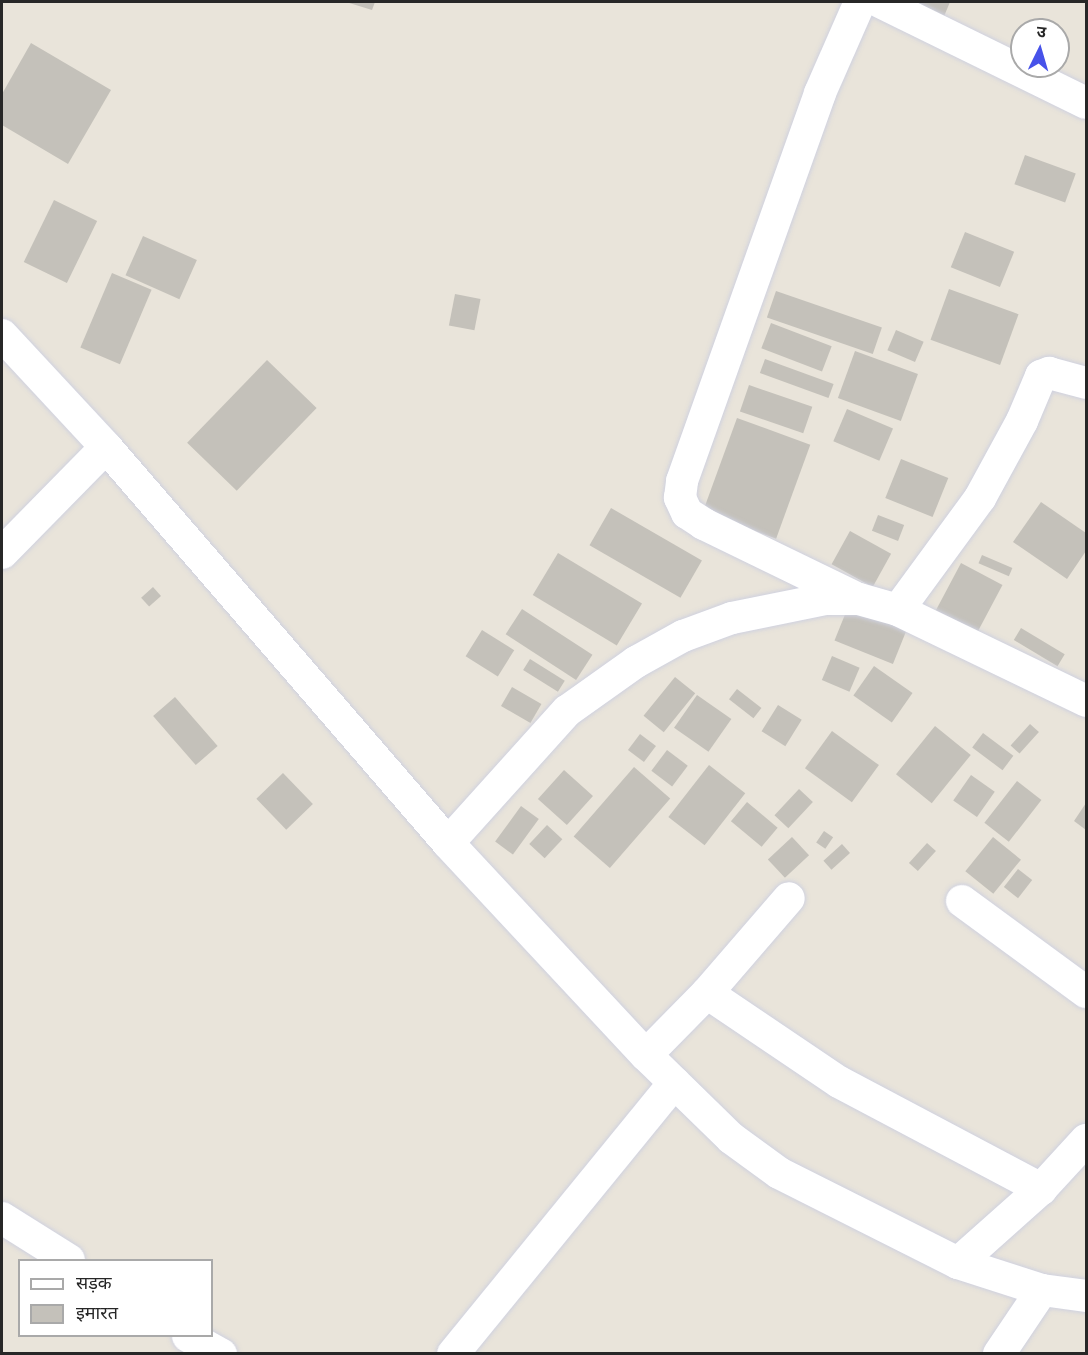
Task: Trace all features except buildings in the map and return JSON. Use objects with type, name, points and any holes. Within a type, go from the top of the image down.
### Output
[{"type":"street","points":[[860,2],[820,93],[682,481],[680,498],[687,513],[704,524],[859,599],[898,610],[1086,701]]},
{"type":"street","points":[[880,2],[1086,103]]},
{"type":"street","points":[[2,334],[106,447],[448,843],[646,1055],[730,1138],[779,1173],[958,1263],[1042,1290],[1086,1296]]},
{"type":"street","points":[[898,610],[980,498],[1022,421],[1041,376],[1049,373],[1086,383]]},
{"type":"street","points":[[2,553],[106,447]]},
{"type":"street","points":[[448,843],[567,711],[636,662],[683,636],[732,618],[825,599],[859,599]]},
{"type":"street","points":[[646,1055],[707,993],[789,898]]},
{"type":"street","points":[[962,901],[1086,992]]},
{"type":"street","points":[[707,993],[839,1082],[1041,1189]]},
{"type":"street","points":[[453,1353],[674,1083]]},
{"type":"street","points":[[958,1263],[1041,1189],[1086,1140]]},
{"type":"street","points":[[2,1218],[67,1259]]},
{"type":"street","points":[[999,1353],[1042,1290]]},
{"type":"street","points":[[192,1337],[221,1353]]}]
